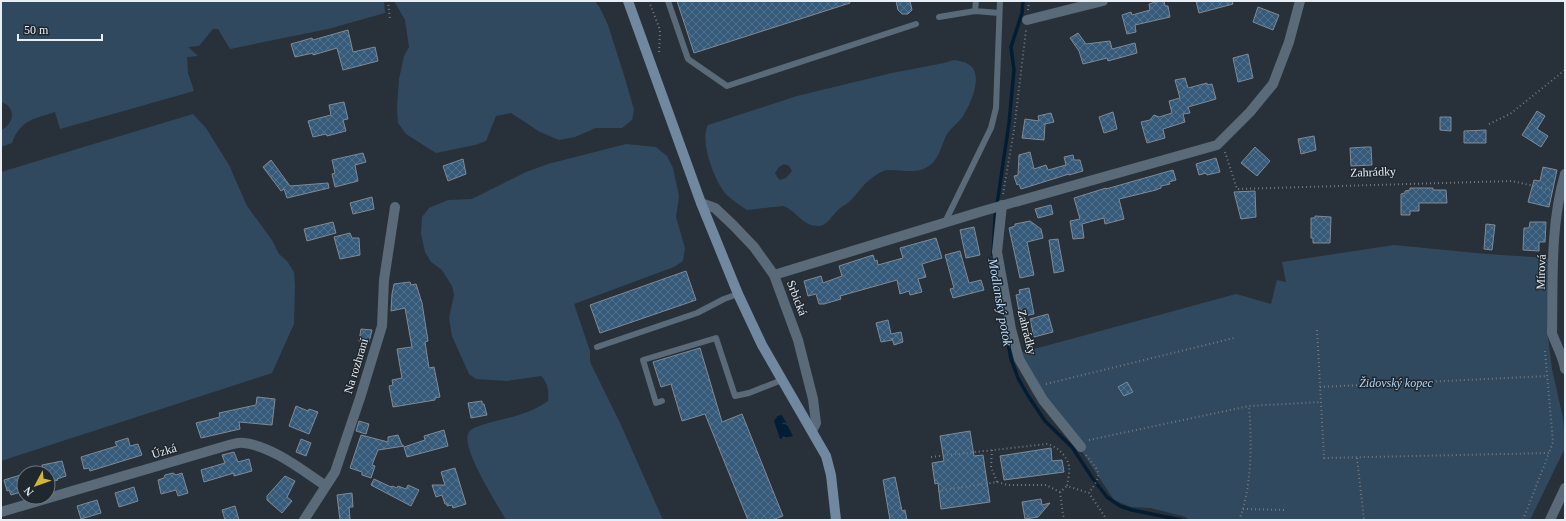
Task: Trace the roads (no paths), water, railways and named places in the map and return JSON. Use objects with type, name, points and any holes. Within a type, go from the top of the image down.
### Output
[{"type":"street","points":[[628,1],[701,203],[738,294],[762,345],[812,431],[829,464],[834,488],[836,520]]},
{"type":"street","points":[[1027,20],[1103,1]]},
{"type":"street","points":[[774,275],[983,210],[1217,145],[1250,112],[1273,84],[1289,42],[1300,1]]},
{"type":"street","name":"Mírová","points":[[1565,174],[1560,192],[1555,223],[1552,333],[1561,346],[1565,370]]},
{"type":"street","name":"Srbická","points":[[701,203],[715,208],[733,224],[754,247],[774,275],[798,340],[813,398],[816,423],[812,431]]},
{"type":"street","name":"Zahrádky","points":[[1002,205],[998,252],[1010,322],[1019,359],[1043,400],[1081,447]]},
{"type":"street","name":"Na rozhraní","points":[[304,520],[335,472],[382,326],[384,280],[395,207]]},
{"type":"street","name":"Úzká","points":[[1,512],[229,445],[243,443],[259,446],[286,460],[326,486]]},
{"type":"street","points":[[1550,520],[1565,488]]},
{"type":"lane","points":[[668,1],[688,59],[727,86],[916,24]]},
{"type":"lane","points":[[975,11],[976,1]]},
{"type":"lane","points":[[945,222],[991,128],[996,108],[1000,1]]},
{"type":"lane","points":[[939,17],[975,11],[999,14]]},
{"type":"lane","points":[[597,348],[697,313],[724,299],[738,294]]},
{"type":"lane","points":[[662,401],[656,403],[644,360],[716,338],[735,396],[749,393],[782,380]]},
{"type":"water","points":[[782,415],[793,436],[780,439],[774,421],[777,416]]},
{"type":"waterway","name":"Modlanský potok","points":[[993,255],[995,218],[1009,123],[1014,70],[1011,47],[1022,13],[1023,1]]},
{"type":"waterway","name":"Modlanský potok","points":[[1004,321],[1011,359],[1018,378],[1027,394],[1045,421],[1072,447],[1107,497],[1120,506],[1132,510],[1181,520]]},
{"type":"park label","name":"Židovský kopec","points":[[1396,383]]}]
